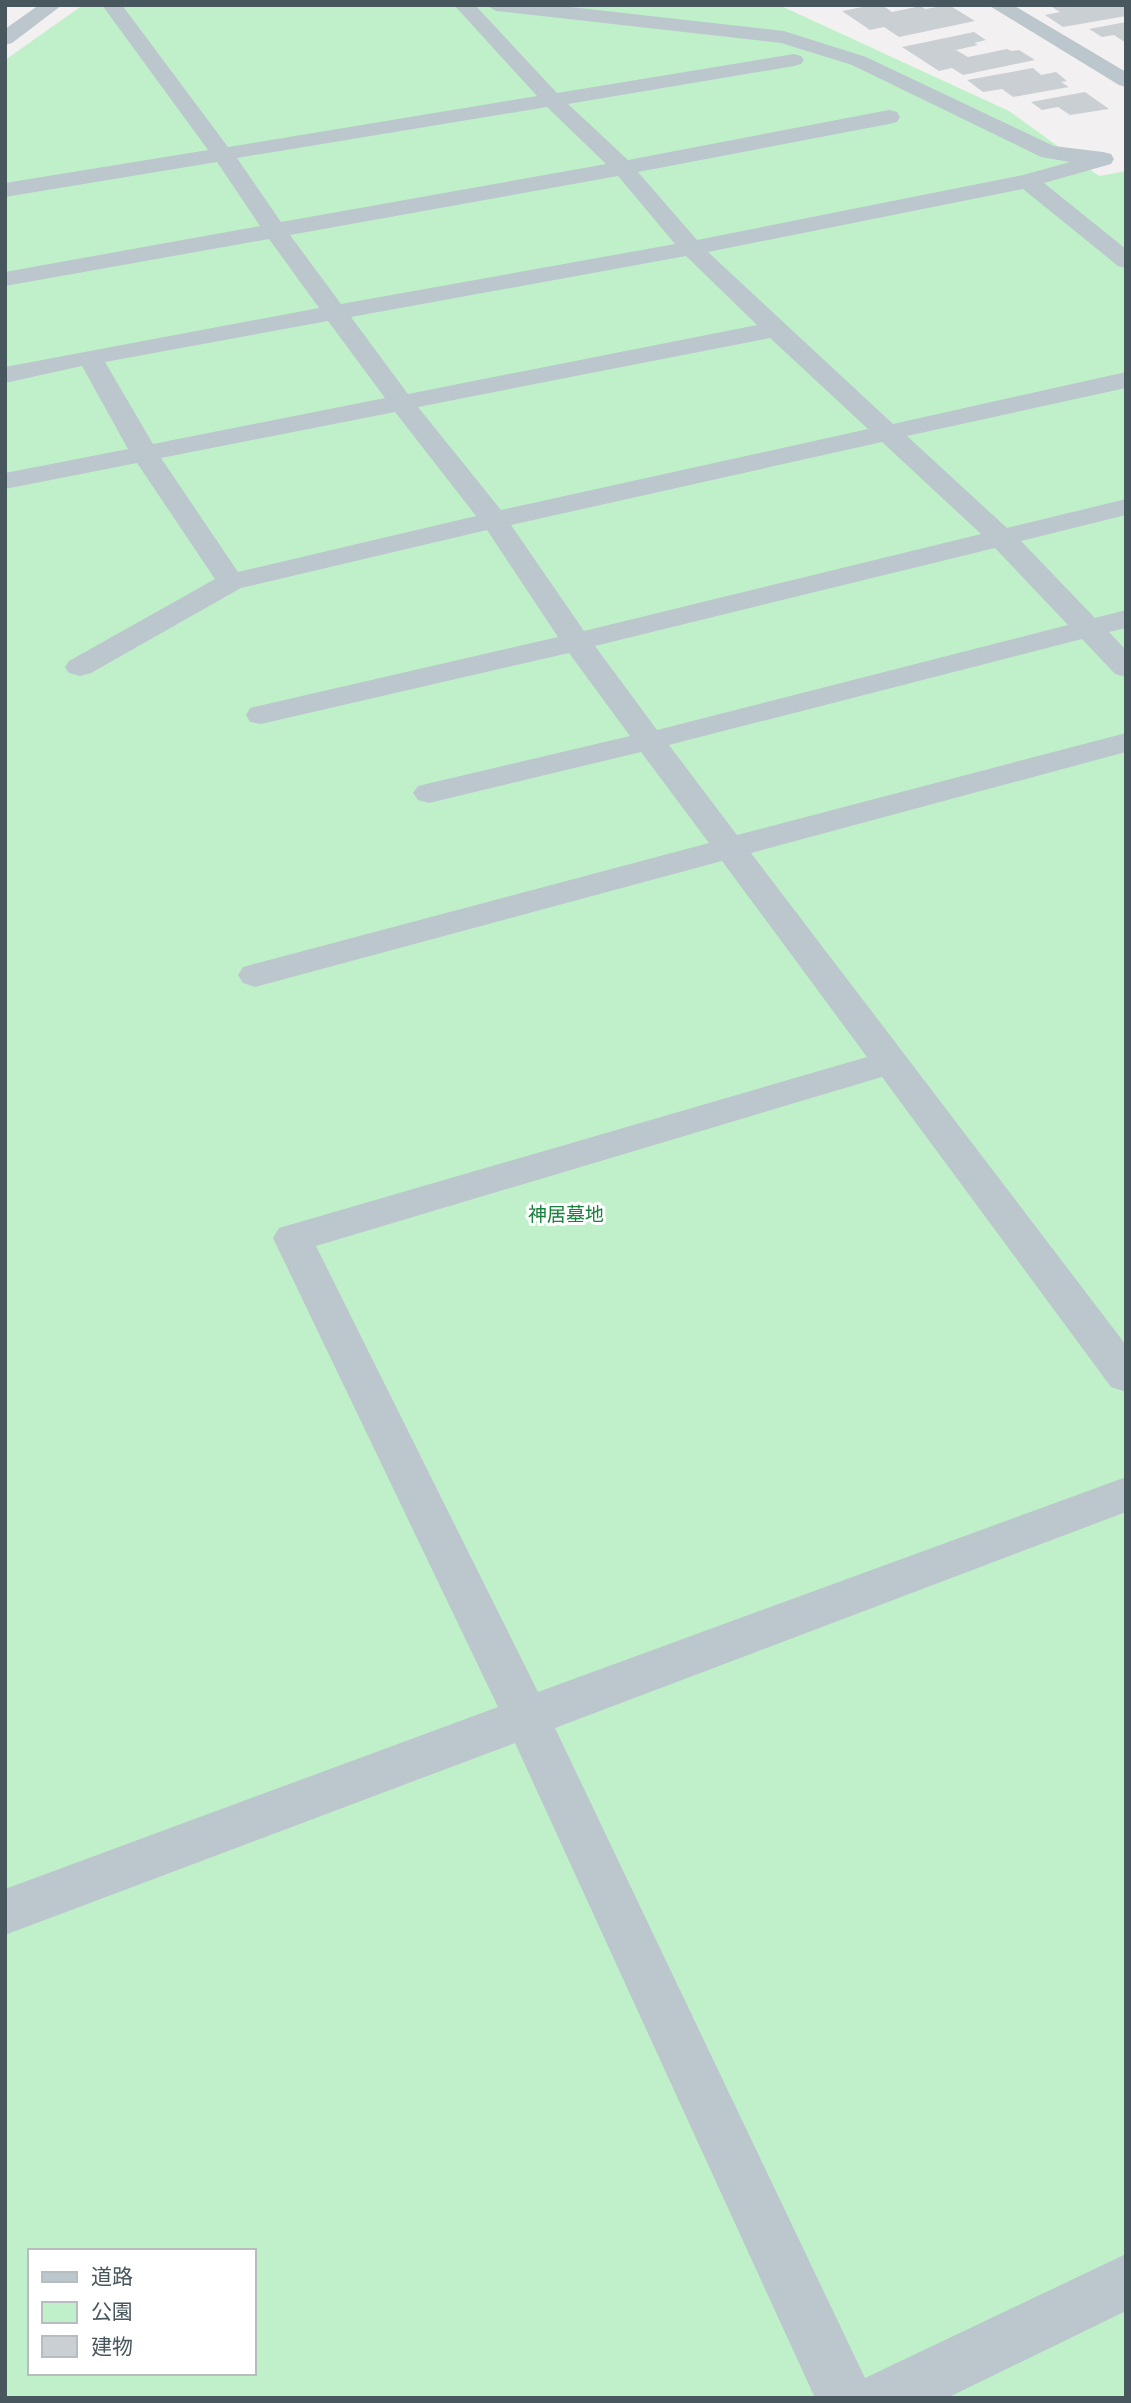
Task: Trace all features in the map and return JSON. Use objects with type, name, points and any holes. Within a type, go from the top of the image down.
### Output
[{"type":"street","points":[[5,39],[52,5]]},
{"type":"street","points":[[112,5],[224,156],[335,314],[494,520],[576,642],[649,741],[1126,1376]]},
{"type":"street","points":[[464,5],[552,101],[622,169],[691,248],[1000,537],[1126,668]]},
{"type":"street","points":[[496,5],[784,37],[859,61],[1049,152],[1115,158]]},
{"type":"street","points":[[998,5],[1126,81]]},
{"type":"street","points":[[5,190],[794,60]]},
{"type":"street","points":[[5,279],[622,169],[889,117]]},
{"type":"street","points":[[5,374],[691,248],[1027,181],[1115,158]]},
{"type":"street","points":[[1027,181],[1126,261]]},
{"type":"street","points":[[5,481],[775,329]]},
{"type":"street","points":[[89,357],[145,454],[231,582]]},
{"type":"street","points":[[80,667],[231,582],[494,520],[1126,380]]},
{"type":"street","points":[[261,715],[576,642],[1126,507]]},
{"type":"street","points":[[429,793],[649,741],[1126,619]]},
{"type":"street","points":[[255,975],[1126,742]]},
{"type":"street","points":[[845,2398],[527,1718],[293,1238],[891,1062]]},
{"type":"street","points":[[5,1912],[1126,1494]]},
{"type":"street","points":[[884,2398],[1126,2282]]},
{"type":"green space","name":"神居墓地","points":[[83,5],[779,5],[1009,111],[1099,176],[1126,171],[1126,2398],[5,2398],[5,60]]},
{"type":"building","points":[[882,5],[892,12],[921,6],[925,9],[949,5],[975,21],[899,37],[884,27],[870,30],[842,11]]},
{"type":"building","points":[[1126,5],[1126,16],[1063,27],[1045,15],[1060,12],[1052,7]]},
{"type":"building","points":[[1126,22],[1126,43],[1114,35],[1102,37],[1089,29]]},
{"type":"building","points":[[974,32],[986,40],[974,43],[978,45],[956,50],[968,57],[1007,49],[1019,50],[1035,60],[963,75],[952,68],[939,71],[902,47]]},
{"type":"building","points":[[1033,68],[1041,75],[1056,72],[1067,81],[1061,82],[1069,87],[1013,97],[1002,89],[983,92],[967,80]]},
{"type":"building","points":[[1085,92],[1109,109],[1070,115],[1058,107],[1042,110],[1031,102]]}]
